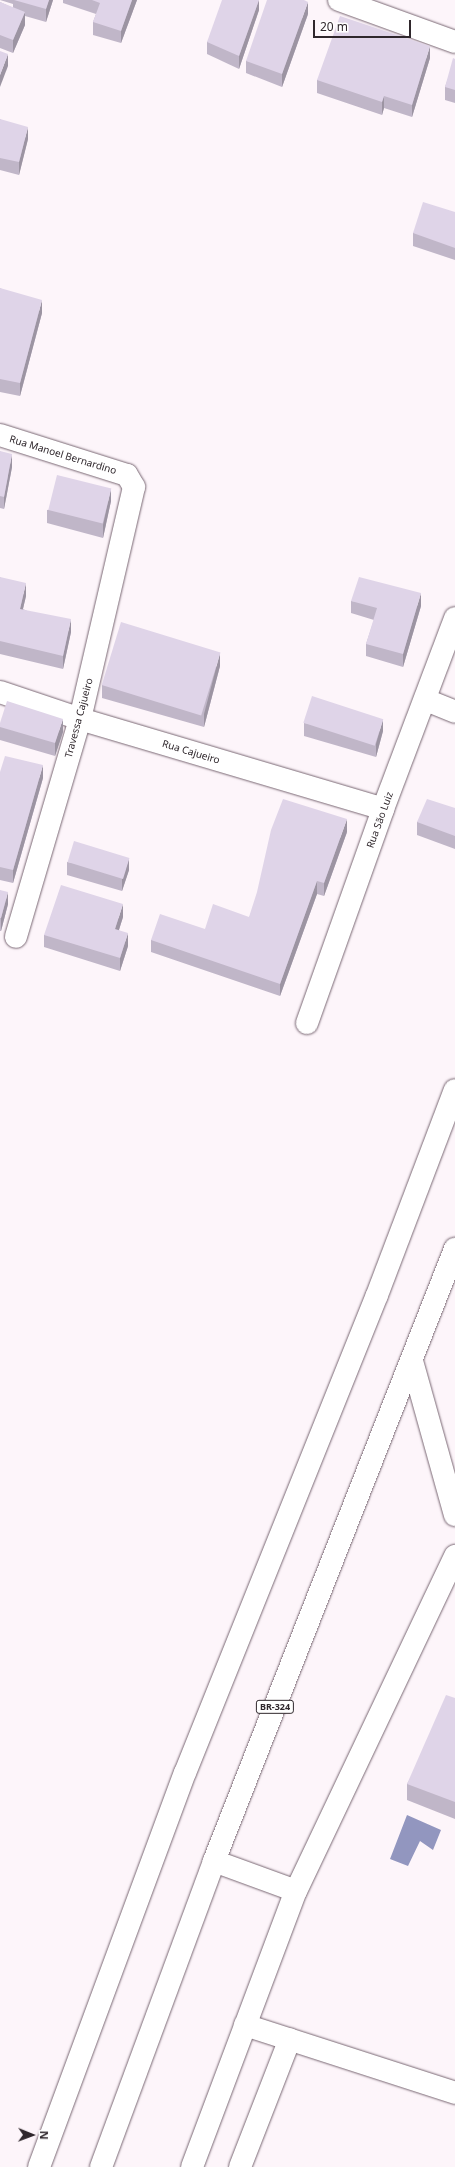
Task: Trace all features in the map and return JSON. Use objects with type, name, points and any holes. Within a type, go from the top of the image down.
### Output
[{"type":"main road","points":[[339,0],[455,42]]},
{"type":"main road","name":"Rua Manoel Bernardino","points":[[0,435],[127,475],[134,487],[133,496]]},
{"type":"main road","name":"Travessa Cajueiro","points":[[16,937],[80,719],[133,496]]},
{"type":"main road","name":"Rua São Luiz","points":[[307,1023],[383,809],[426,700],[455,618]]},
{"type":"main road","name":"Rua Cajueiro","points":[[0,692],[80,719],[383,809]]},
{"type":"main road","points":[[426,700],[455,712]]},
{"type":"main road","points":[[39,2167],[185,1773],[374,1302],[455,1090]]},
{"type":"main road","name":"BR-324","points":[[101,2167],[214,1862],[455,1249]]},
{"type":"main road","points":[[412,1361],[455,1515]]},
{"type":"main road","points":[[192,2167],[296,1891],[455,1556]]},
{"type":"main road","points":[[214,1862],[296,1891]]},
{"type":"main road","points":[[245,2024],[455,2093]]},
{"type":"main road","points":[[240,2167],[290,2039]]},
{"type":"water","points":[[407,1815],[441,1830],[433,1850],[420,1841],[408,1866],[390,1859]]},
{"type":"building","points":[[14,0],[49,0],[46,9]]},
{"type":"building","points":[[92,0],[132,0],[121,31],[93,22],[100,3]]},
{"type":"building","points":[[222,0],[259,0],[239,56],[207,42]]},
{"type":"building","points":[[267,0],[304,0],[308,2],[282,74],[246,61]]},
{"type":"building","points":[[0,2],[25,12],[13,40],[0,35]]},
{"type":"building","points":[[340,16],[430,46],[412,105],[384,96],[382,102],[317,80]]},
{"type":"building","points":[[0,51],[8,54],[0,75]]},
{"type":"building","points":[[453,58],[455,59],[455,90],[445,87]]},
{"type":"building","points":[[0,119],[28,127],[19,162],[0,158]]},
{"type":"building","points":[[423,202],[455,212],[455,248],[413,233]]},
{"type":"building","points":[[0,288],[42,300],[20,383],[0,379]]},
{"type":"building","points":[[0,451],[12,454],[4,497],[0,496]]},
{"type":"building","points":[[57,475],[111,489],[103,523],[48,510]]},
{"type":"building","points":[[0,577],[26,583],[20,609],[71,619],[63,656],[0,641]]},
{"type":"building","points":[[359,577],[421,593],[403,654],[366,644],[377,608],[351,601]]},
{"type":"building","points":[[121,622],[220,652],[201,716],[102,685]]},
{"type":"building","points":[[312,696],[383,719],[375,746],[303,723]]},
{"type":"building","points":[[7,701],[63,719],[55,743],[0,727]]},
{"type":"building","points":[[5,756],[43,765],[13,870],[0,867],[0,772]]},
{"type":"building","points":[[283,799],[347,819],[324,883],[317,881],[280,984],[151,940],[160,914],[205,929],[213,904],[249,917],[257,892],[271,830]]},
{"type":"building","points":[[427,799],[455,808],[455,836],[417,822]]},
{"type":"building","points":[[74,841],[129,858],[123,879],[68,862]]},
{"type":"building","points":[[61,885],[123,904],[115,929],[128,933],[120,958],[44,935]]},
{"type":"building","points":[[0,890],[8,892],[1,918],[0,918]]},
{"type":"building","points":[[446,1695],[455,1698],[455,1802],[407,1784]]}]
